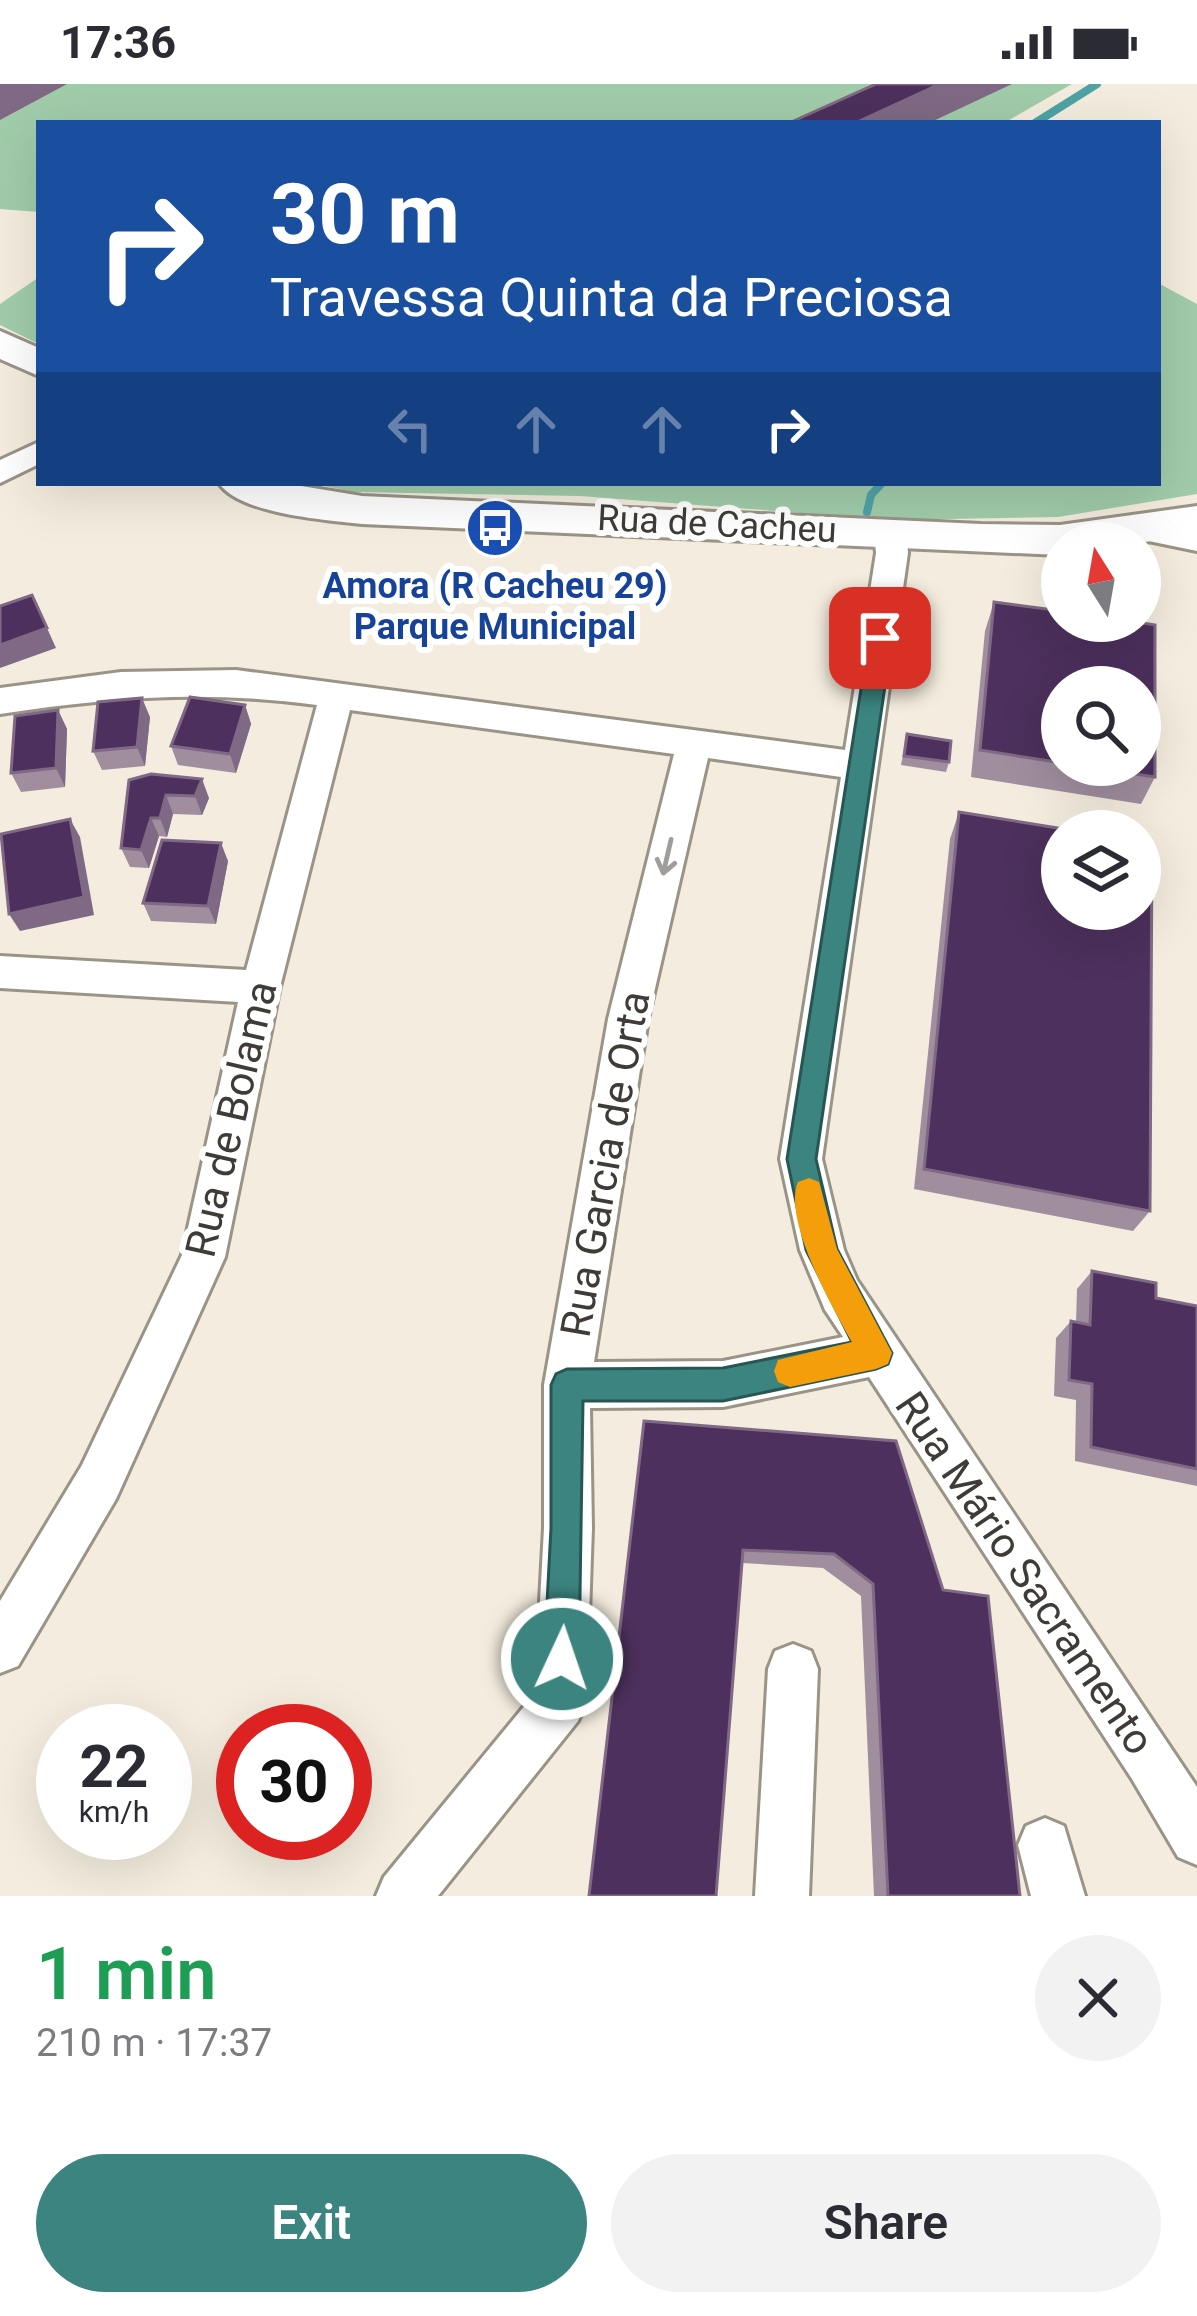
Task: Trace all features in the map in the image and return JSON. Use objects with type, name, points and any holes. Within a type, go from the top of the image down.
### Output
[{"type":"main road","points":[[0,343],[36,362]]},
{"type":"main road","name":"Rua de Cacheu","points":[[249,486],[297,503],[362,510],[1041,539]]},
{"type":"main road","name":"Rua de Cacheu","points":[[1161,528],[1197,520]]},
{"type":"street","points":[[0,472],[36,454]]},
{"type":"street","name":"Rua Mário Sacramento","points":[[890,533],[892,553],[802,1159],[822,1250],[841,1294],[876,1353],[1099,1680],[1197,1838]]},
{"type":"street","points":[[1161,534],[1197,540]]},
{"type":"street","points":[[0,701],[121,684],[236,682],[862,766]]},
{"type":"street","name":"Rua de Bolama","points":[[0,1648],[99,1482],[203,1257],[261,987],[337,695]]},
{"type":"street","name":"Rua Garcia de Orta","points":[[404,1896],[560,1703],[568,1528],[567,1385],[628,1019],[694,743]]},
{"type":"street","points":[[0,972],[261,987]]},
{"type":"street","points":[[567,1385],[723,1384],[876,1353]]},
{"type":"street","points":[[782,1896],[793,1670]]},
{"type":"green space","points":[[0,84],[1072,84],[1009,120],[36,120],[36,212],[0,209]]},
{"type":"green space","points":[[36,279],[36,343],[0,325],[0,304]]},
{"type":"green space","points":[[1161,285],[1197,304],[1197,494],[1058,517],[893,520],[580,496],[354,492],[325,486],[1161,486]]},
{"type":"building","points":[[876,84],[940,84],[862,120],[796,120]]},
{"type":"building","points":[[32,595],[47,628],[0,645],[0,606]]},
{"type":"building","points":[[994,602],[1041,608],[1041,642],[1155,642],[1155,666],[1041,666],[1041,760],[980,750]]},
{"type":"building","points":[[190,697],[245,705],[230,754],[171,746]]},
{"type":"building","points":[[142,698],[137,747],[93,751],[98,702]]},
{"type":"building","points":[[58,710],[56,768],[11,773],[15,716]]},
{"type":"building","points":[[907,734],[951,741],[949,762],[904,756]]},
{"type":"building","points":[[151,774],[202,779],[195,796],[166,795],[160,818],[151,818],[141,850],[121,848],[129,780]]},
{"type":"building","points":[[959,812],[1041,825],[1041,930],[1152,930],[1150,1211],[924,1169]]},
{"type":"building","points":[[70,819],[84,897],[9,914],[1,834]]},
{"type":"building","points":[[162,840],[221,843],[208,906],[143,903]]},
{"type":"building","points":[[1092,1271],[1156,1283],[1156,1298],[1197,1306],[1197,1469],[1091,1447],[1092,1384],[1069,1380],[1071,1321],[1090,1325]]},
{"type":"building","points":[[644,1421],[896,1441],[943,1590],[988,1596],[1020,1896],[888,1896],[873,1584],[834,1554],[743,1550],[716,1896],[589,1896]]},
{"type":"waterway","points":[[1040,120],[1097,84]]},
{"type":"waterway","points":[[867,512],[871,495],[879,486]]},
{"type":"slow traffic","points":[[790,1371],[876,1353],[841,1294],[822,1250],[809,1192]]},
{"type":"place","name":"Amora (R Cacheu 29) Parque Municipal","points":[[495,528]]},
{"type":"route","points":[[562,1659],[568,1528],[567,1385],[723,1384],[876,1353],[841,1294],[822,1250],[802,1159],[880,638]]}]
